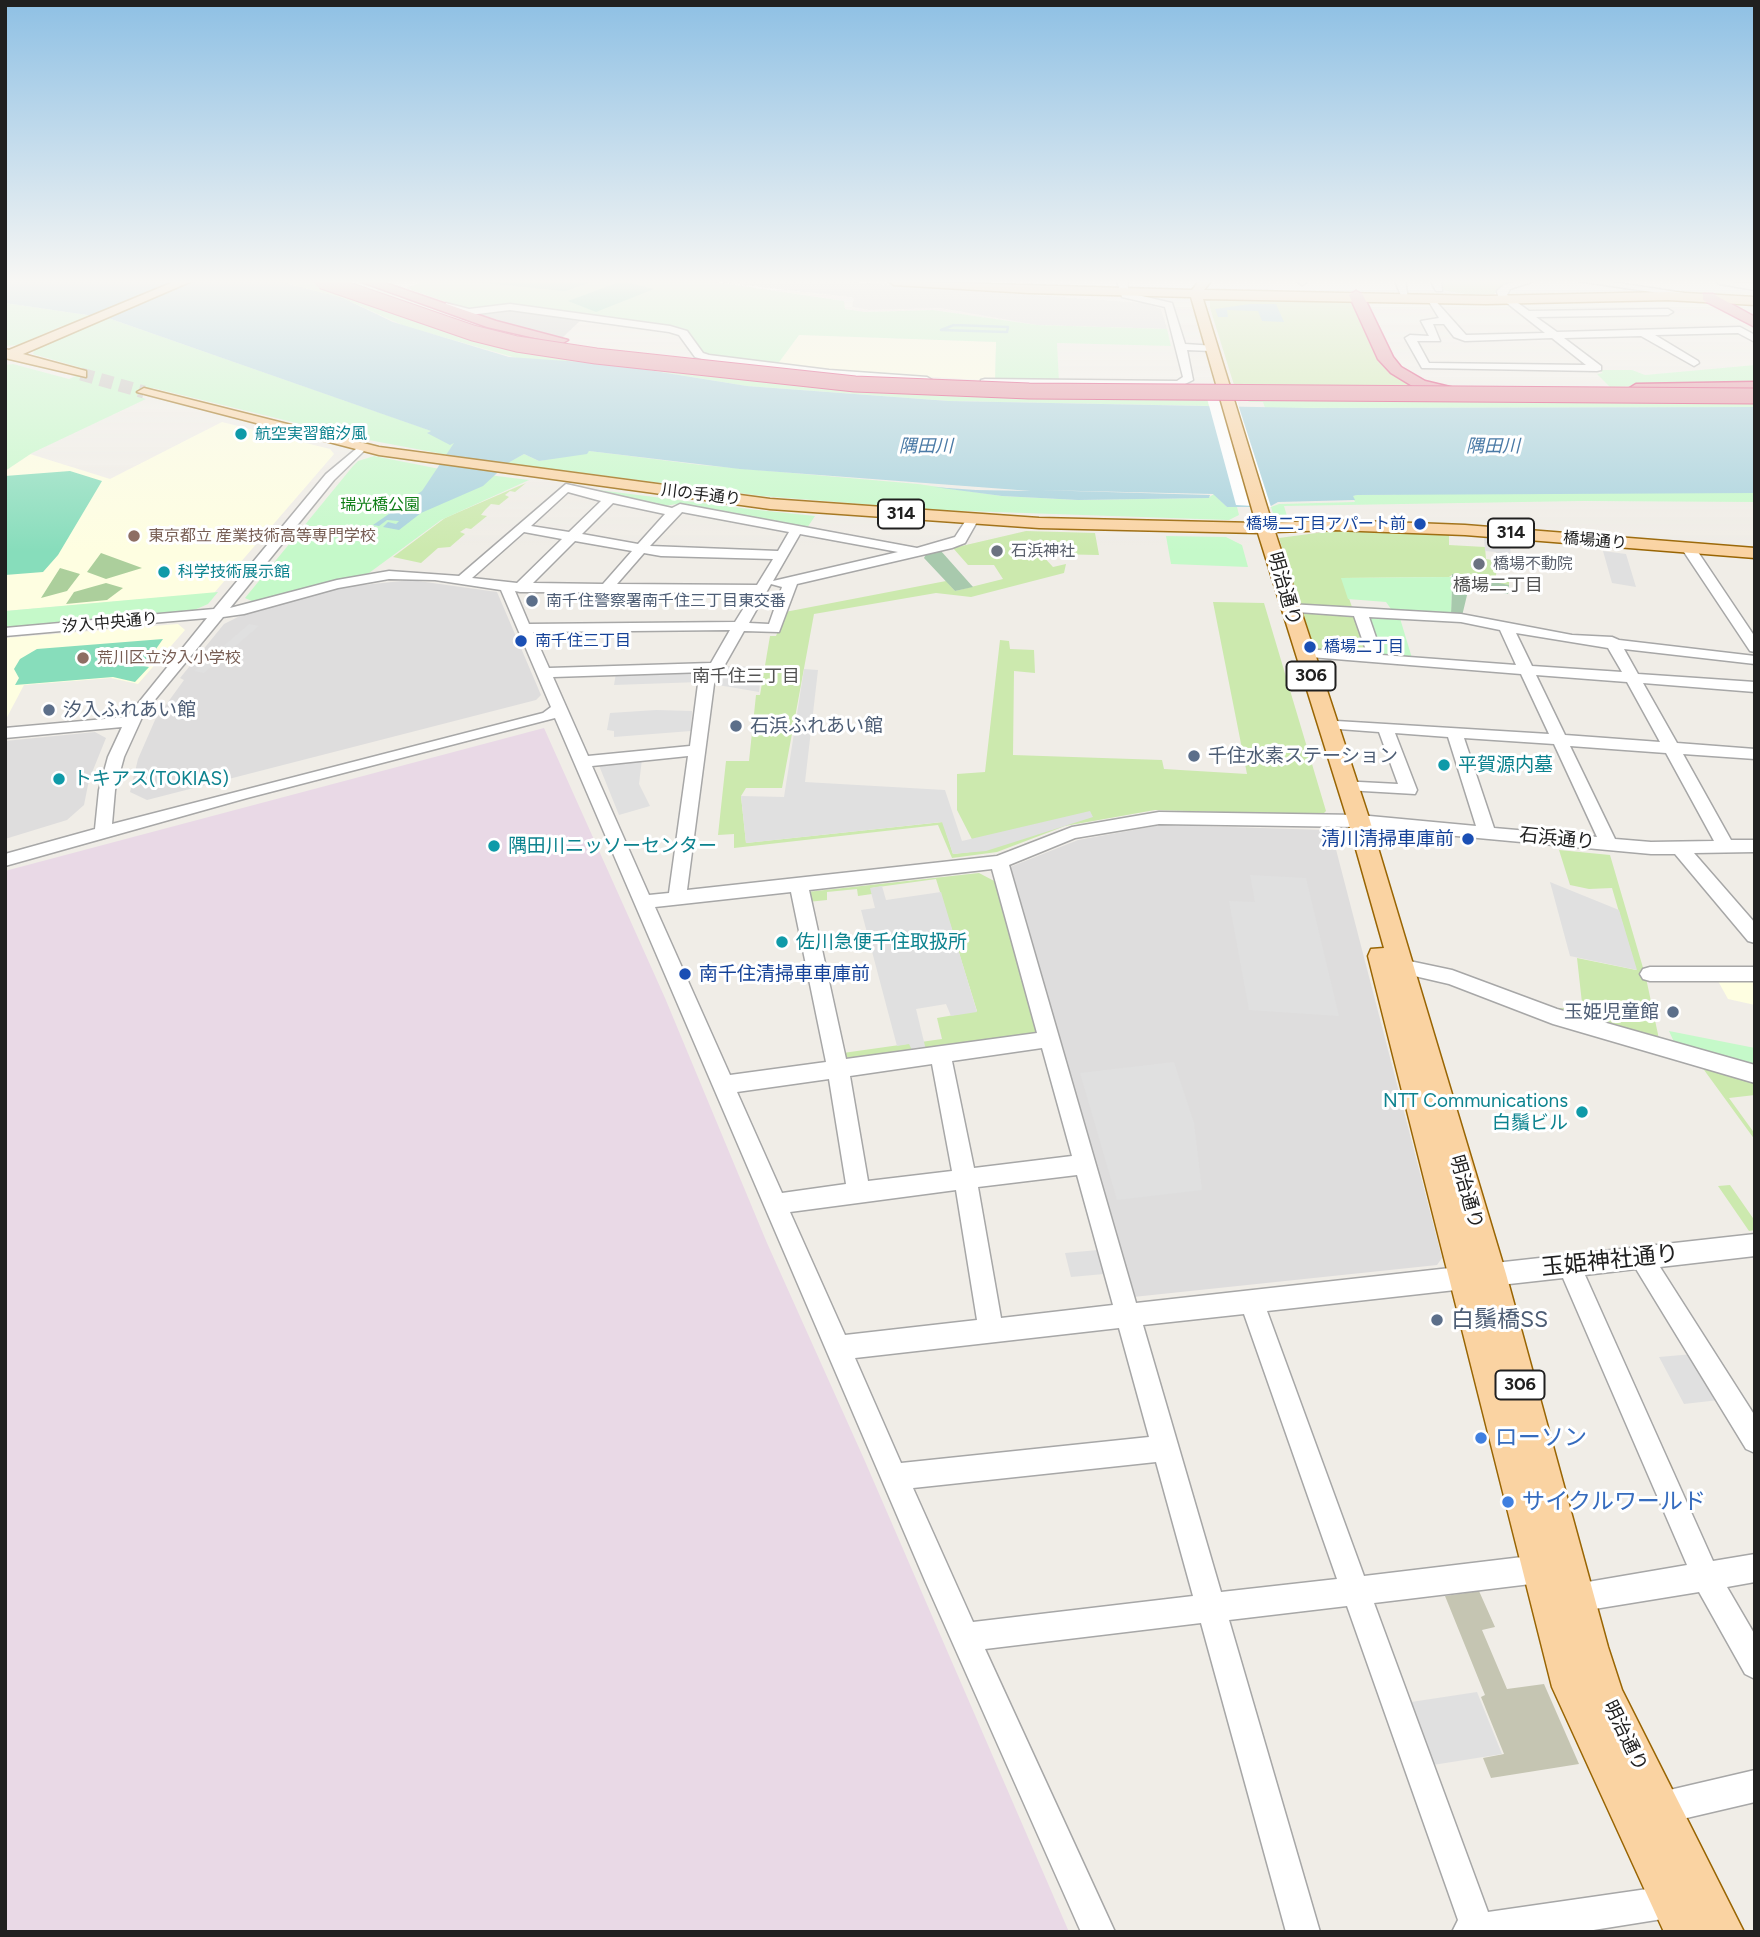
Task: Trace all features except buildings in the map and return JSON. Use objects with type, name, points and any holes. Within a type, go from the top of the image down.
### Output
[{"type":"highway","points":[[729,371],[817,381],[967,390],[1755,393]]},
{"type":"highway","points":[[793,371],[842,378],[990,386],[1755,393]]},
{"type":"highway","points":[[1400,371],[1410,379],[1444,391],[1491,397],[1755,393]]},
{"type":"main road","points":[[70,371],[80,374]]},
{"type":"main road","name":"明治通り","points":[[1208,371],[1222,398]]},
{"type":"main road","name":"明治通り","points":[[1216,371],[1261,530],[1350,821],[1478,1276],[1606,1698],[1723,1932]]},
{"type":"main road","name":"川の手通り","points":[[144,392],[362,447],[770,504],[972,520],[1261,530]]},
{"type":"main road","name":"橋場通り","points":[[1261,530],[1335,525],[1465,530],[1755,553]]},
{"type":"main road","name":"明治通り","points":[[1261,530],[1346,785],[1350,821],[1400,966],[1478,1276],[1539,1569],[1571,1687],[1686,1932]]},
{"type":"street","points":[[813,371],[920,380],[1169,384],[1187,382],[1187,371]]},
{"type":"street","points":[[103,826],[110,779],[131,722],[150,694],[330,477],[362,447]]},
{"type":"street","points":[[463,579],[566,488],[674,512]]},
{"type":"street","points":[[610,499],[573,537],[513,587],[524,628],[837,1348],[1098,1932]]},
{"type":"street","points":[[607,588],[680,508],[918,551]]},
{"type":"street","name":"汐入中央通り","points":[[5,632],[215,614],[260,607],[370,577],[426,575],[513,587],[763,588],[960,540],[972,520]]},
{"type":"street","points":[[522,528],[641,549],[781,555]]},
{"type":"street","points":[[677,897],[706,684],[797,529]]},
{"type":"street","points":[[1689,549],[1755,648]]},
{"type":"street","points":[[524,628],[740,626],[774,629],[791,581]]},
{"type":"street","points":[[1289,608],[1430,615],[1572,639],[1612,641],[1755,660]]},
{"type":"street","points":[[1360,612],[1376,658]]},
{"type":"street","points":[[1734,617],[1755,620]]},
{"type":"street","points":[[1506,627],[1609,844]]},
{"type":"street","points":[[1612,641],[1726,847]]},
{"type":"street","points":[[1303,653],[1755,687]]},
{"type":"street","points":[[543,673],[715,667]]},
{"type":"street","points":[[5,849],[548,716],[558,709]]},
{"type":"street","points":[[5,733],[131,722]]},
{"type":"street","points":[[1326,723],[1755,754]]},
{"type":"street","points":[[1346,785],[1409,790],[1385,727]]},
{"type":"street","points":[[1454,732],[1486,832]]},
{"type":"street","points":[[582,762],[697,750]]},
{"type":"street","name":"石浜通り","points":[[643,902],[999,862],[1072,833],[1159,818],[1350,821],[1609,844],[1680,848],[1755,846]]},
{"type":"street","points":[[5,860],[103,826]]},
{"type":"street","points":[[1680,848],[1755,936]]},
{"type":"street","points":[[999,862],[1303,1932]]},
{"type":"street","points":[[798,883],[838,1069],[859,1192]]},
{"type":"street","points":[[1400,966],[1452,977],[1553,1016],[1755,1074]]},
{"type":"street","points":[[1650,974],[1755,974]]},
{"type":"street","points":[[723,1085],[1050,1039]]},
{"type":"street","points":[[940,1055],[991,1329]]},
{"type":"street","points":[[775,1204],[1086,1164]]},
{"type":"street","name":"玉姫神社通り","points":[[837,1348],[1755,1245]]},
{"type":"street","points":[[1641,1257],[1755,1440]]},
{"type":"street","points":[[1569,1265],[1706,1577],[1755,1664]]},
{"type":"street","points":[[1251,1300],[1476,1931],[1672,1902],[1704,1894]]},
{"type":"street","points":[[894,1477],[1165,1448]]},
{"type":"street","points":[[1576,1598],[1755,1568]]},
{"type":"street","points":[[965,1637],[1539,1569]]},
{"type":"street","points":[[1661,1808],[1755,1786]]},
{"type":"shaded area","points":[[849,371],[995,371],[995,381]]},
{"type":"shaded area","name":"東京都立 産業技術高等専門学校","points":[[222,422],[330,449],[334,454],[214,593],[5,611],[5,471],[30,454],[110,479]]},
{"type":"shaded area","points":[[1484,537],[1510,539],[1511,565],[1497,563],[1496,552],[1485,551]]},
{"type":"shaded area","points":[[941,551],[973,587],[955,591],[924,558],[926,554]]},
{"type":"shaded area","points":[[1603,551],[1626,554],[1636,587],[1612,583]]},
{"type":"shaded area","points":[[1452,574],[1458,575],[1458,581],[1477,583],[1478,579],[1509,585],[1508,594],[1469,587],[1462,616],[1451,614]]},
{"type":"shaded area","points":[[411,580],[497,592],[541,695],[536,700],[147,800],[130,792],[138,759],[155,720],[184,680],[180,678],[224,624],[240,616],[344,587]]},
{"type":"shaded area","name":"荒川区立汐入小学校","points":[[178,624],[185,630],[138,684],[111,678],[24,685],[5,721],[5,638]]},
{"type":"shaded area","points":[[249,624],[259,626],[204,673],[194,671]]},
{"type":"shaded area","points":[[725,666],[762,667],[759,692],[712,684]]},
{"type":"shaded area","points":[[804,669],[818,670],[805,782],[945,790],[962,841],[1090,811],[1093,817],[986,851],[953,854],[942,822],[746,843],[741,796],[784,797]]},
{"type":"shaded area","points":[[707,671],[700,682],[614,685],[616,673]]},
{"type":"shaded area","points":[[692,711],[691,731],[614,737],[614,731],[607,730],[610,713]]},
{"type":"shaded area","points":[[544,728],[665,998],[767,1243],[864,1459],[1069,1932],[5,1932],[5,871]]},
{"type":"shaded area","points":[[95,732],[106,738],[89,780],[84,805],[67,820],[5,839],[5,741]]},
{"type":"shaded area","points":[[642,759],[639,784],[650,806],[619,815],[598,763]]},
{"type":"shaded area","points":[[1161,825],[1326,830],[1332,834],[1442,1258],[1437,1265],[1133,1297],[1010,867],[1078,840]]},
{"type":"shaded area","points":[[1250,875],[1306,878],[1339,1016],[1249,1010],[1229,901],[1255,902]]},
{"type":"shaded area","points":[[1550,882],[1619,910],[1637,970],[1570,956]]},
{"type":"shaded area","points":[[882,886],[886,900],[941,892],[977,1012],[951,1016],[946,1004],[916,1009],[926,1050],[913,1052],[909,1044],[897,1046],[861,910],[875,908],[870,888]]},
{"type":"shaded area","points":[[1718,981],[1755,981],[1755,1005],[1728,999]]},
{"type":"shaded area","points":[[1174,1062],[1194,1123],[1202,1190],[1117,1200],[1080,1073]]},
{"type":"shaded area","points":[[1098,1250],[1104,1274],[1071,1277],[1065,1253]]},
{"type":"shaded area","points":[[1693,1354],[1719,1400],[1684,1404],[1659,1357]]},
{"type":"shaded area","points":[[1479,1591],[1495,1627],[1482,1630],[1507,1689],[1544,1684],[1579,1764],[1491,1778],[1483,1758],[1504,1754],[1481,1697],[1485,1695],[1445,1596]]},
{"type":"shaded area","points":[[1477,1692],[1502,1754],[1433,1765],[1411,1702]]},
{"type":"green space","points":[[5,371],[41,371],[69,379],[86,371],[261,371],[432,431],[428,432],[455,443],[448,455],[358,438],[153,388],[137,396],[146,399],[32,453],[5,471]]},
{"type":"green space","points":[[657,371],[806,371],[1207,398],[1209,406],[949,401],[747,386]]},
{"type":"green space","points":[[995,371],[1058,371],[1059,382],[995,381]]},
{"type":"green space","points":[[1230,371],[1389,371],[1416,386],[1234,385]]},
{"type":"green space","points":[[1601,371],[1636,371],[1645,375],[1685,371],[1755,371],[1755,407],[1265,408],[1263,402],[1250,402],[1236,397],[1232,385],[1416,386],[1554,396],[1653,386],[1610,387],[1597,374],[1603,373]]},
{"type":"green space","points":[[590,451],[701,465],[918,484],[1002,496],[1078,500],[1208,498],[1214,494],[1227,507],[1237,507],[1239,515],[1229,520],[937,510],[762,496],[507,463],[524,454],[539,461]]},
{"type":"green space","name":"瑞光橋公園","points":[[374,456],[440,469],[529,480],[441,520],[369,573],[256,603],[245,598],[353,466],[358,461]]},
{"type":"green space","points":[[70,471],[102,481],[58,555],[43,572],[5,575],[5,476]]},
{"type":"green space","points":[[526,483],[515,492],[510,491],[505,495],[509,497],[499,505],[491,504],[481,515],[487,516],[471,529],[466,528],[460,532],[465,534],[450,547],[438,548],[421,563],[393,557],[445,518]]},
{"type":"green space","points":[[583,488],[815,516],[807,528],[676,504],[660,507]]},
{"type":"green space","points":[[1519,492],[1755,493],[1755,502],[1583,501],[1284,506],[1289,523],[1276,523],[1271,507],[1279,504],[1355,502],[1352,496],[1357,495]]},
{"type":"green space","points":[[1339,530],[1449,535],[1449,545],[1485,547],[1486,559],[1497,561],[1496,576],[1509,579],[1509,585],[1458,579],[1458,575],[1453,574],[1449,577],[1342,578],[1352,607],[1300,604],[1279,538]]},
{"type":"green space","points":[[1026,531],[1095,533],[1099,555],[1050,554],[1049,550],[1041,554],[1053,567],[1066,564],[1064,573],[971,597],[936,593],[814,614],[782,788],[746,788],[741,796],[746,843],[943,822],[953,854],[978,851],[957,810],[957,774],[985,772],[1000,640],[1009,641],[1010,649],[1034,650],[1035,673],[1014,671],[1013,755],[1162,760],[1164,769],[1247,774],[1213,602],[1264,603],[1326,811],[1322,815],[1155,810],[1065,826],[997,852],[952,858],[938,825],[734,848],[734,834],[718,835],[726,761],[749,761],[756,695],[760,695],[770,636],[776,636],[785,612],[946,581],[955,591],[1003,579],[994,565],[968,565],[953,548]]},
{"type":"green space","points":[[1166,536],[1226,537],[1242,545],[1248,567],[1171,564]]},
{"type":"green space","points":[[101,553],[142,568],[106,579],[87,572]]},
{"type":"green space","points":[[60,568],[80,574],[67,591],[41,598]]},
{"type":"green space","points":[[1452,577],[1451,614],[1391,609],[1386,602],[1348,599],[1341,578]]},
{"type":"green space","points":[[106,583],[123,588],[107,600],[66,604],[74,592]]},
{"type":"green space","points":[[218,592],[208,604],[192,611],[5,627],[5,611]]},
{"type":"green space","points":[[1303,613],[1356,616],[1369,652],[1315,650]]},
{"type":"green space","points":[[1366,614],[1399,615],[1412,658],[1378,655]]},
{"type":"green space","points":[[163,639],[144,666],[149,667],[135,682],[113,677],[15,685],[19,678],[14,669],[20,659],[37,649]]},
{"type":"green space","points":[[1559,850],[1610,855],[1646,978],[1659,1039],[1552,1011],[1512,993],[1557,1008],[1574,1008],[1582,1003],[1577,958],[1636,970],[1612,888],[1589,889],[1570,885]]},
{"type":"green space","points":[[979,873],[998,883],[1039,1036],[841,1063],[843,1053],[942,1039],[937,1018],[977,1011],[936,879],[871,888],[872,894],[858,896],[857,889],[827,892],[827,900],[808,902],[807,892]]},
{"type":"green space","points":[[1669,1031],[1755,1048],[1755,1067],[1674,1042]]},
{"type":"green space","points":[[1699,1063],[1755,1080],[1755,1095],[1729,1098],[1755,1134],[1755,1140]]},
{"type":"green space","points":[[1730,1185],[1755,1221],[1755,1230],[1749,1231],[1718,1186]]},
{"type":"water","name":"隅田川","points":[[261,371],[657,371],[747,386],[949,401],[1308,408],[1755,407],[1755,493],[1357,495],[1353,496],[1355,500],[1278,502],[1269,507],[1227,507],[1213,494],[1038,490],[1210,495],[1209,498],[1078,500],[1002,496],[934,487],[1031,491],[740,469],[589,451],[587,454],[539,461],[524,454],[508,463],[483,486],[421,513],[399,530],[383,527],[388,522],[396,524],[399,521],[387,520],[379,526],[373,525],[422,491],[454,443],[450,445],[427,433],[431,431]]},
{"type":"pier","points":[[1207,398],[1236,398],[1271,507],[1236,505]]},
{"type":"tunnel","points":[[81,374],[144,392]]},
{"type":"place","name":"航空実習館汐風","points":[[241,434]]},
{"type":"place","name":"橋場二丁目アパート前","points":[[1420,524]]},
{"type":"place","name":"東京都立 産業技術高等専門学校","points":[[134,536]]},
{"type":"place","name":"石浜神社","points":[[997,551]]},
{"type":"place","name":"橋場不動院","points":[[1479,564]]},
{"type":"place","name":"科学技術展示館","points":[[164,572]]},
{"type":"place","name":"南千住警察署南千住三丁目東交番","points":[[532,601]]},
{"type":"place","name":"南千住三丁目","points":[[521,641]]},
{"type":"place","name":"橋場二丁目","points":[[1310,647]]},
{"type":"place","name":"荒川区立汐入小学校","points":[[83,658]]},
{"type":"place","name":"汐入ふれあい館","points":[[49,710]]},
{"type":"place","name":"石浜ふれあい館","points":[[736,726]]},
{"type":"place","name":"千住水素ステーション","points":[[1194,756]]},
{"type":"place","name":"平賀源内墓","points":[[1444,765]]},
{"type":"place","name":"トキアス(TOKIAS)","points":[[59,779]]},
{"type":"place","name":"清川清掃車庫前","points":[[1468,839]]},
{"type":"place","name":"隅田川ニッソーセンター","points":[[494,846]]},
{"type":"place","name":"佐川急便千住取扱所","points":[[782,942]]},
{"type":"place","name":"南千住清掃車車庫前","points":[[685,974]]},
{"type":"place","name":"玉姫児童館","points":[[1673,1012]]},
{"type":"place","name":"NTT Communications 白鬚ビル","points":[[1582,1112]]},
{"type":"place","name":"白鬚橋SS","points":[[1437,1320]]},
{"type":"place","name":"ローソン","points":[[1481,1438]]},
{"type":"place","name":"サイクルワールド","points":[[1508,1502]]},
{"type":"district","name":"橋場二丁目","points":[[1498,586]]},
{"type":"district","name":"南千住三丁目","points":[[746,677]]}]
